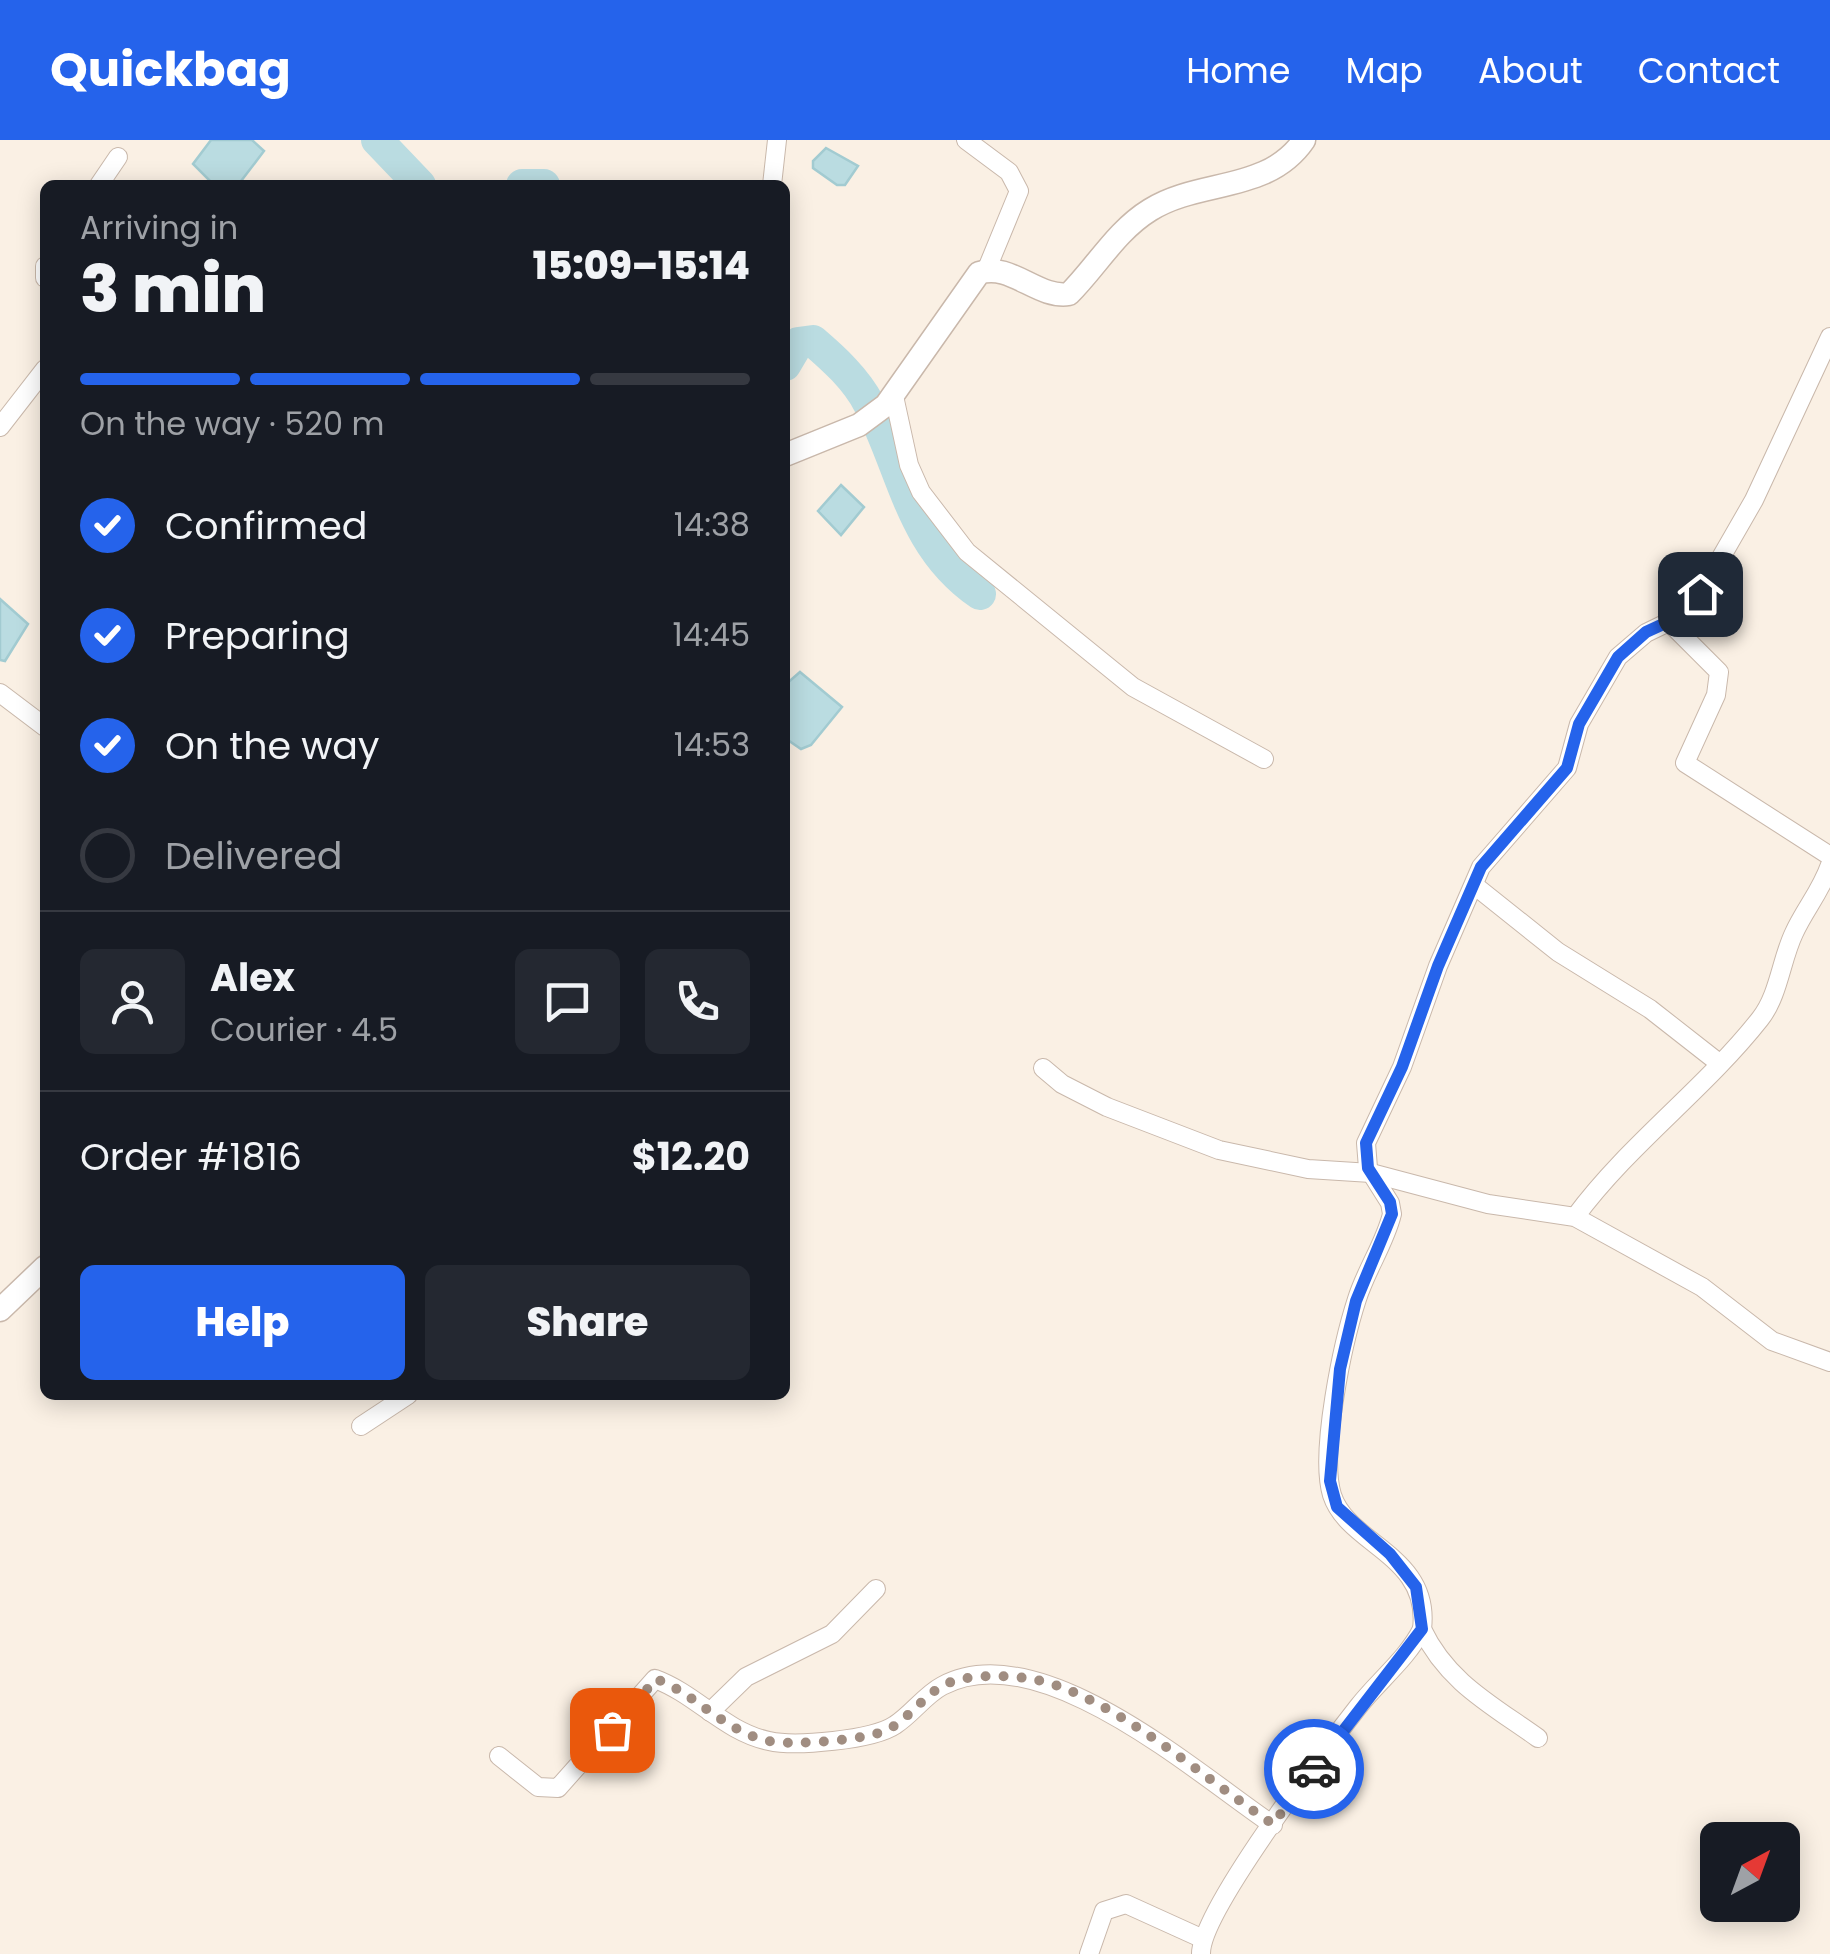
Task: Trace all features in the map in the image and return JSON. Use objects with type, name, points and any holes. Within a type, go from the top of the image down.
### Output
[{"type":"street","points":[[773,180],[777,140]]},
{"type":"street","points":[[966,140],[1008,172],[1018,192],[986,270]]},
{"type":"street","points":[[790,454],[859,425],[890,401],[979,273],[1000,272],[1058,296],[1069,294],[1114,241],[1150,210],[1273,170],[1304,140]]},
{"type":"street","points":[[102,180],[118,157]]},
{"type":"street","points":[[1538,1738],[1461,1684],[1435,1656],[1422,1629],[1416,1587],[1390,1554],[1337,1507],[1330,1481],[1340,1369],[1356,1301],[1392,1214],[1390,1202],[1371,1174],[1366,1143],[1402,1067],[1438,966],[1474,885],[1502,840],[1567,768],[1579,724],[1618,657],[1646,632],[1691,606],[1738,532],[1830,336]]},
{"type":"street","points":[[0,428],[40,376]]},
{"type":"street","points":[[890,401],[922,492],[967,552],[1133,686],[1264,758]]},
{"type":"street","points":[[1669,622],[1719,672],[1716,695],[1685,762],[1830,856]]},
{"type":"street","points":[[0,693],[40,723]]},
{"type":"street","points":[[1575,1217],[1601,1182],[1680,1108],[1763,1016],[1792,936],[1816,900],[1830,865]]},
{"type":"street","points":[[1474,885],[1558,952],[1650,1009],[1719,1063]]},
{"type":"street","points":[[1042,1068],[1062,1084],[1107,1107],[1218,1150],[1308,1169],[1371,1174],[1488,1204],[1575,1217],[1702,1288],[1772,1341],[1830,1362]]},
{"type":"street","points":[[0,1310],[40,1272]]},
{"type":"street","points":[[360,1426],[400,1400]]},
{"type":"street","points":[[710,1712],[746,1677],[832,1634],[876,1589]]},
{"type":"street","points":[[1089,1954],[1104,1912],[1126,1904],[1201,1946],[1225,1894],[1273,1824],[1358,1706],[1422,1629]]},
{"type":"street","points":[[498,1756],[538,1787],[551,1791],[572,1776],[656,1679],[739,1730],[780,1743],[874,1736],[908,1716],[941,1686],[965,1678],[1024,1678],[1063,1688],[1153,1737],[1273,1824]]},
{"type":"water","points":[[211,140],[252,140],[264,151],[242,180],[209,180],[193,164]]},
{"type":"water","points":[[826,148],[858,166],[845,185],[837,185],[813,168],[813,161]]},
{"type":"water","points":[[841,485],[864,507],[841,535],[818,511]]},
{"type":"water","points":[[0,599],[28,624],[5,661],[0,660]]},
{"type":"water","points":[[800,672],[842,707],[811,745],[801,749],[790,741],[790,681]]},
{"type":"waterway","points":[[377,140],[415,180]]},
{"type":"waterway","points":[[790,357],[798,343],[813,341],[851,378],[869,404],[924,531],[938,554],[980,594]]},
{"type":"way so far","points":[[612,1730],[656,1679],[739,1730],[780,1743],[874,1736],[908,1716],[941,1686],[965,1678],[1024,1678],[1063,1688],[1153,1737],[1273,1824],[1314,1769]]},
{"type":"route","points":[[1314,1769],[1358,1706],[1410,1648],[1423,1620],[1416,1587],[1390,1554],[1337,1507],[1330,1488],[1333,1416],[1340,1369],[1356,1301],[1392,1214],[1390,1202],[1368,1168],[1366,1143],[1402,1067],[1455,922],[1481,867],[1567,768],[1579,724],[1618,657],[1646,632],[1683,615],[1700,594]]}]
